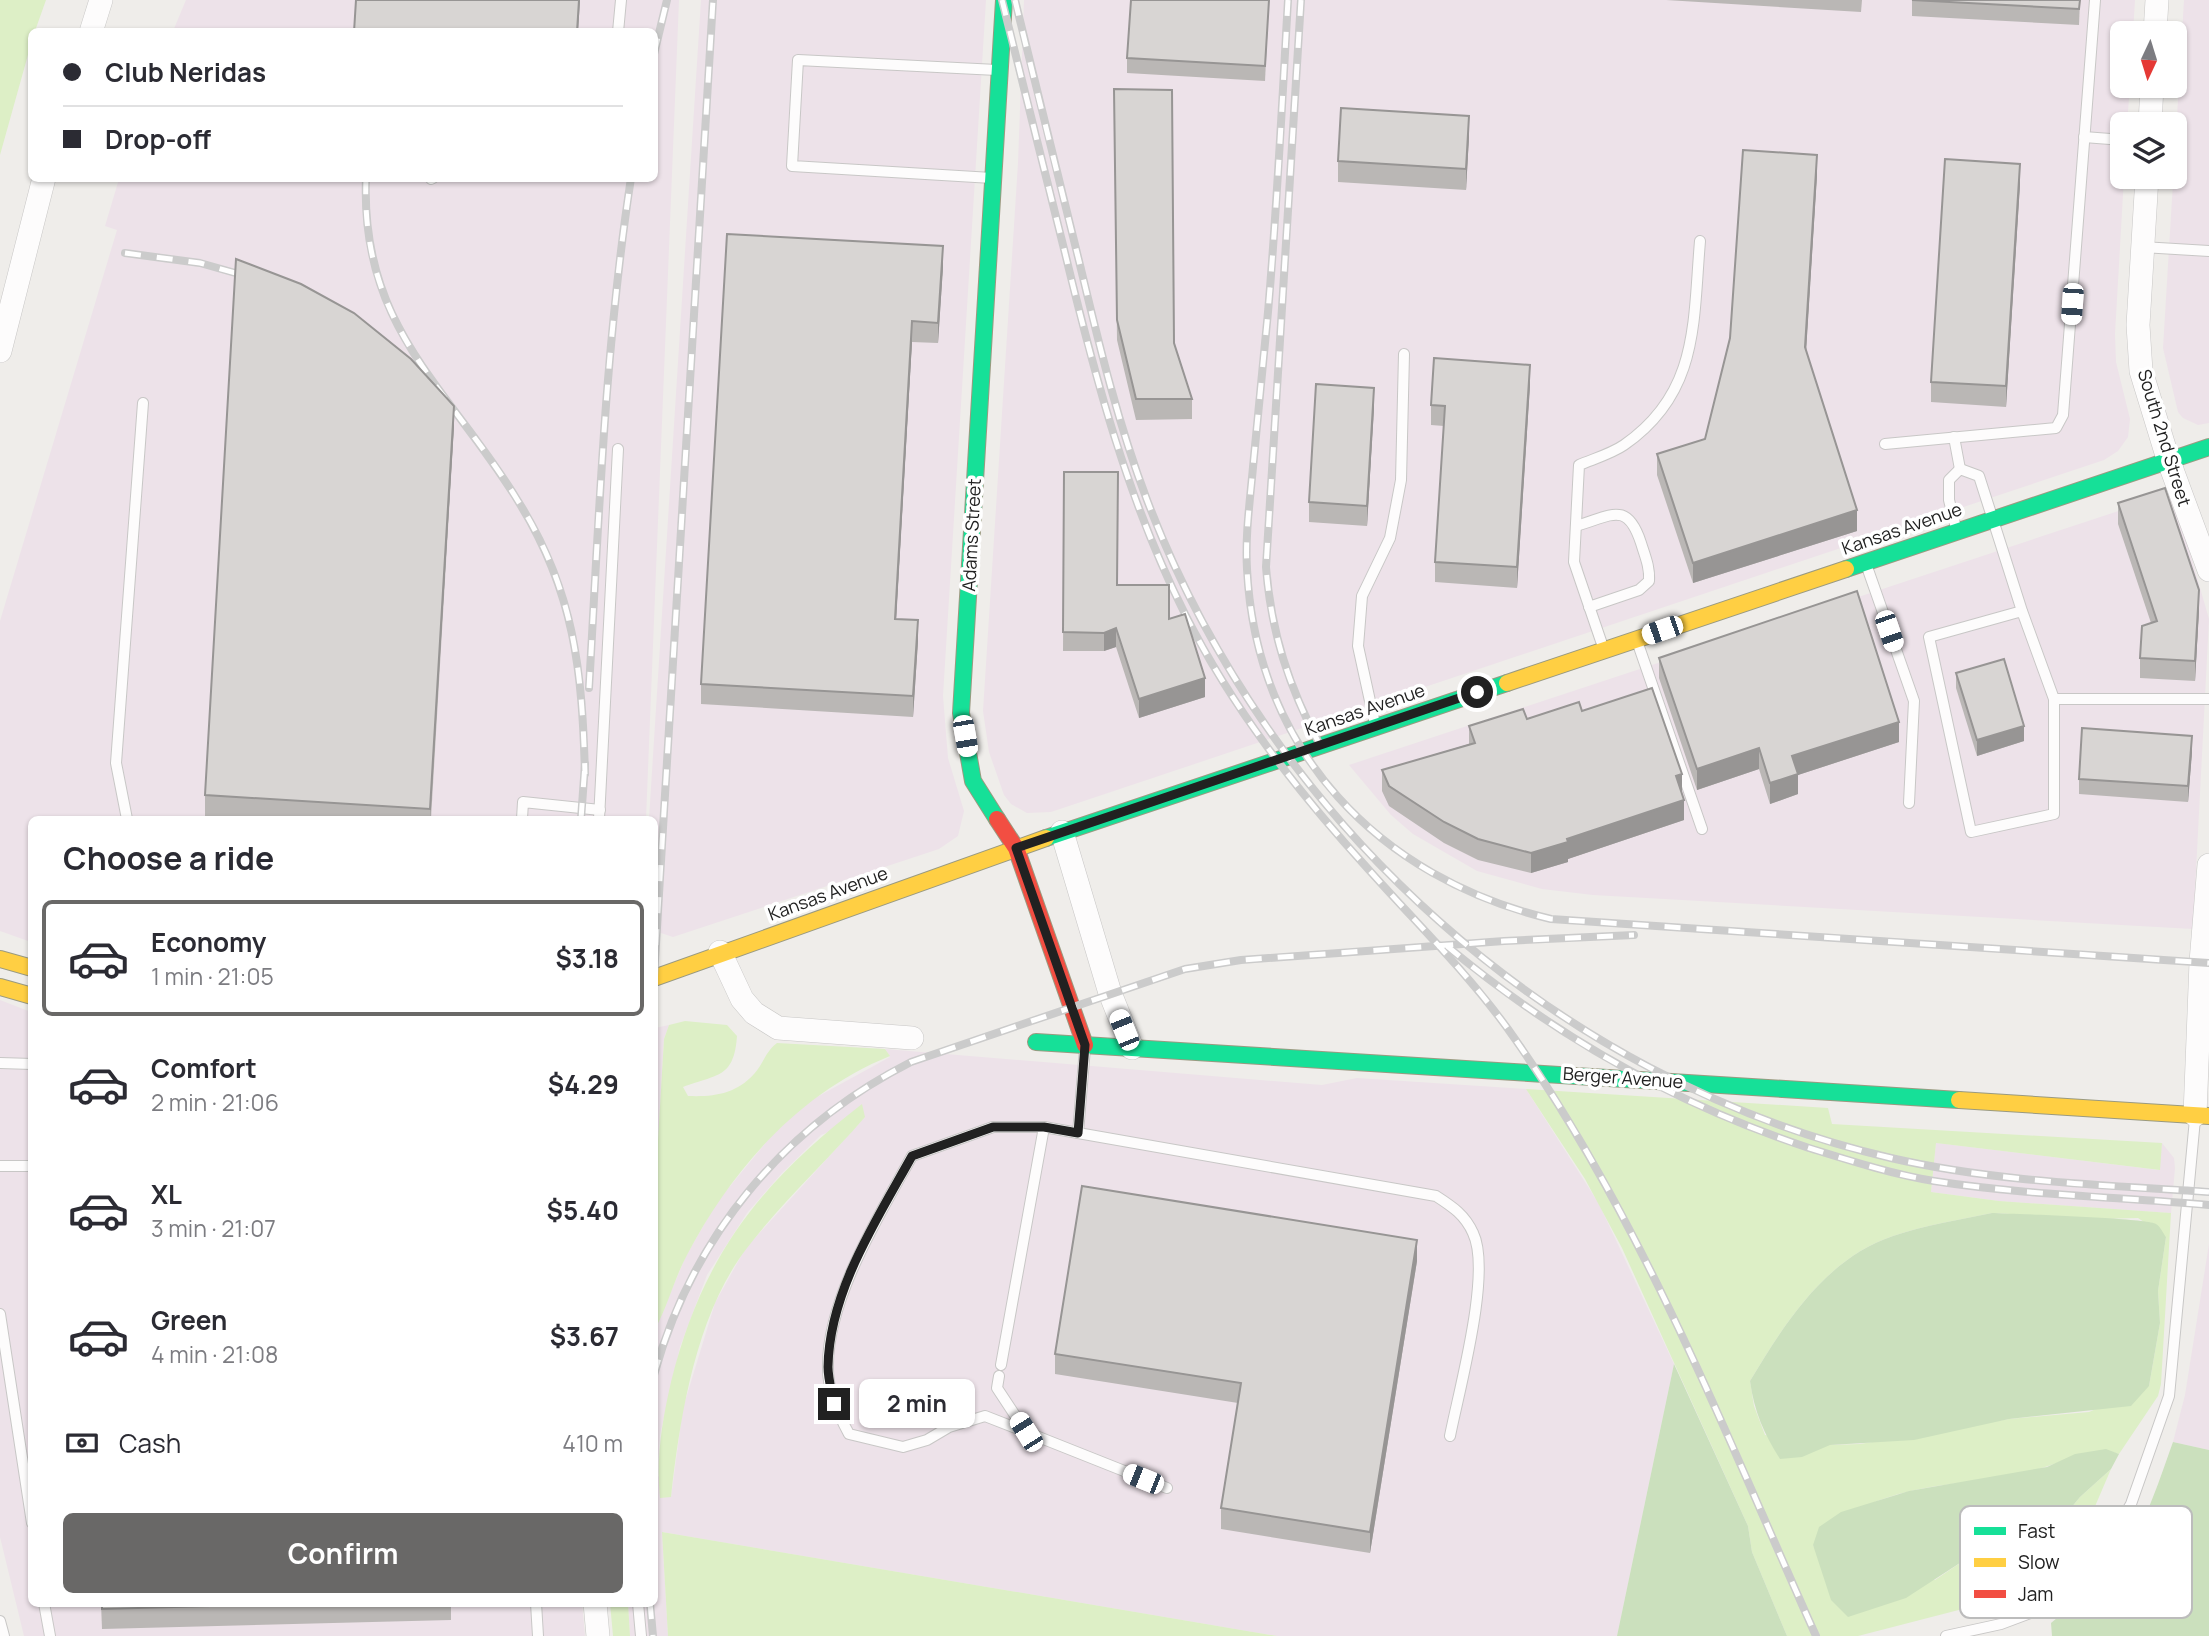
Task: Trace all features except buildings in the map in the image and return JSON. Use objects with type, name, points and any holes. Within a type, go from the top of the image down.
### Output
[{"type":"street","points":[[92,28],[101,0]]},
{"type":"street","name":"Adams Street","points":[[1004,0],[961,713],[973,781],[1016,848],[1085,1045]]},
{"type":"street","points":[[2156,21],[2157,0]]},
{"type":"street","points":[[0,351],[43,182]]},
{"type":"street","name":"South 2nd Street","points":[[2146,189],[2138,325],[2141,371],[2168,459],[2209,570]]},
{"type":"street","name":"Kansas Avenue","points":[[658,976],[720,952],[1062,832],[2209,447]]},
{"type":"street","points":[[1062,832],[1110,993],[1132,1048]]},
{"type":"street","points":[[2202,1116],[2201,962],[2209,865]]},
{"type":"street","points":[[720,952],[742,999],[754,1013],[778,1028],[912,1038]]},
{"type":"street","points":[[0,959],[28,967]]},
{"type":"street","points":[[0,987],[28,995]]},
{"type":"street","name":"Berger Avenue","points":[[1036,1042],[2202,1116]]},
{"type":"street","points":[[594,1607],[598,1636]]},
{"type":"lane","points":[[618,28],[621,0]]},
{"type":"lane","points":[[1885,444],[2056,428],[2060,423],[2095,0]]},
{"type":"lane","points":[[993,178],[792,166],[798,60],[999,70]]},
{"type":"lane","points":[[2084,137],[2110,140]]},
{"type":"lane","points":[[1604,650],[1574,562],[1579,465],[1623,446],[1670,402],[1691,352],[1700,242]]},
{"type":"lane","points":[[2142,247],[2209,251]]},
{"type":"lane","points":[[1376,727],[1358,646],[1363,596],[1390,538],[1401,480],[1404,354]]},
{"type":"lane","points":[[126,816],[116,763],[143,403]]},
{"type":"lane","points":[[1954,437],[1960,469]]},
{"type":"lane","points":[[522,816],[523,802],[599,814],[618,449]]},
{"type":"lane","points":[[1960,469],[1979,476],[2021,611],[2054,699],[2054,814],[1971,832],[1929,636],[2021,611]]},
{"type":"lane","points":[[1957,531],[1949,500],[1950,480],[1960,469]]},
{"type":"lane","points":[[1576,526],[1617,514],[1628,516],[1635,523],[1650,569],[1649,581],[1639,590],[1589,607]]},
{"type":"lane","points":[[1865,562],[1914,701],[1909,803]]},
{"type":"lane","points":[[1636,639],[1702,829]]},
{"type":"lane","points":[[2054,699],[2209,699]]},
{"type":"lane","points":[[1078,1133],[1085,1045]]},
{"type":"lane","points":[[0,1063],[28,1064]]},
{"type":"lane","points":[[2130,1506],[2169,1396],[2202,1116]]},
{"type":"lane","points":[[1167,1488],[985,1416],[949,1427],[927,1440],[904,1447],[849,1434],[834,1404],[828,1368],[833,1328],[858,1251],[912,1156],[993,1127],[1044,1127],[1436,1196],[1460,1212],[1475,1236],[1479,1286],[1450,1436]]},
{"type":"lane","points":[[1026,1432],[997,1388],[1044,1127]]},
{"type":"lane","points":[[0,1166],[28,1166]]},
{"type":"lane","points":[[0,1314],[28,1497]]},
{"type":"lane","points":[[45,1607],[50,1636]]},
{"type":"lane","points":[[536,1607],[538,1636]]},
{"type":"lane","points":[[638,1607],[641,1636]]},
{"type":"lane","points":[[1946,1636],[2017,1618]]},
{"type":"lane","points":[[0,1621],[4,1636]]},
{"type":"shaded area","points":[[186,0],[679,0],[646,816],[28,816],[28,941],[0,931],[0,621],[117,230],[105,226],[118,182],[658,182],[658,28],[174,28]]},
{"type":"shaded area","points":[[701,0],[986,0],[943,696],[948,758],[964,811],[958,836],[939,849],[673,937],[658,932],[658,816],[649,816]]},
{"type":"shaded area","points":[[1024,0],[2135,0],[2134,21],[2110,21],[2110,98],[2129,98],[2128,112],[2110,112],[2110,189],[2123,189],[2115,334],[2116,362],[2130,419],[2128,437],[2118,451],[2104,460],[1051,812],[1027,813],[1011,804],[1004,795],[989,752],[983,711],[1018,163]]},
{"type":"shaded area","points":[[2184,0],[2209,0],[2209,423],[2198,425],[2183,418],[2178,412],[2163,348],[2173,189],[2187,189],[2187,112],[2177,112],[2178,98],[2188,98],[2188,21],[2183,21]]},
{"type":"shaded area","points":[[2167,495],[2175,501],[2209,619],[2193,929],[1593,895],[1542,889],[1477,871],[1413,834],[1391,815],[1349,765]]},
{"type":"shaded area","points":[[0,1000],[28,1011],[28,1607],[582,1607],[585,1636],[24,1636],[0,1537]]},
{"type":"shaded area","points":[[669,1025],[664,1039],[658,1140],[658,1027]]},
{"type":"shaded area","points":[[885,1049],[1322,1085],[1357,1078],[1526,1089],[1599,1204],[1674,1364],[1617,1636],[1277,1636],[662,1532],[668,1636],[630,1636],[628,1607],[658,1607],[658,1476],[671,1497],[683,1408],[715,1303],[745,1249],[865,1117],[821,1135],[782,1173],[747,1213],[707,1275],[680,1347],[660,1435],[658,1461],[658,1322],[686,1256],[717,1202],[773,1134],[806,1103],[890,1057]]},
{"type":"shaded area","points":[[1936,1143],[2159,1170],[2162,1143],[2174,1158],[2171,1213],[1999,1201],[1931,1192]]},
{"type":"shaded area","points":[[2209,1244],[2209,1450],[2173,1442],[2185,1395]]},
{"type":"green space","points":[[0,0],[46,0],[36,28],[28,28],[28,55],[0,155]]},
{"type":"green space","points":[[685,1021],[727,1025],[737,1036],[728,1067],[715,1076],[683,1087],[688,1096],[716,1095],[740,1086],[754,1074],[777,1043],[885,1049],[890,1056],[826,1091],[771,1137],[747,1164],[705,1223],[687,1255],[658,1323],[658,1140],[664,1039],[669,1025]]},
{"type":"green space","points":[[1526,1089],[1828,1108],[1832,1124],[2162,1143],[2160,1170],[1936,1143],[1931,1192],[1999,1201],[2171,1213],[2161,1384],[2158,1396],[2119,1454],[2091,1452],[2027,1472],[1900,1494],[1863,1508],[1813,1545],[1821,1563],[1935,1580],[1960,1563],[1960,1610],[1858,1636],[1787,1636],[1752,1552],[1748,1526],[1622,1248],[1585,1179]],"holes":[[[1992,1213],[2100,1219],[2138,1218],[2166,1237],[2158,1291],[2160,1323],[2149,1386],[2089,1412],[2009,1419],[1860,1444],[1830,1445],[1765,1435],[1754,1406],[1750,1381],[1809,1295],[1847,1260],[1869,1246],[1930,1226]]]},
{"type":"green space","points":[[862,1104],[865,1117],[775,1214],[729,1274],[703,1334],[693,1367],[671,1497],[660,1498],[661,1440],[671,1382],[684,1337],[718,1259],[765,1193],[826,1133]]},
{"type":"green space","points":[[1992,1213],[2130,1220],[2159,1226],[2166,1237],[2158,1291],[2160,1323],[2149,1386],[2131,1406],[2009,1419],[1914,1440],[1830,1445],[1802,1457],[1780,1459],[1760,1422],[1750,1381],[1809,1295],[1847,1260],[1869,1246],[1917,1229]]},
{"type":"green space","points":[[1674,1364],[1748,1526],[1752,1552],[1787,1636],[1617,1636]]},
{"type":"green space","points":[[2173,1442],[2209,1450],[2209,1636],[2052,1636],[2051,1623],[2057,1618],[2192,1618],[2192,1506],[2149,1506]]},
{"type":"green space","points":[[2106,1449],[2119,1454],[2111,1469],[2073,1506],[1960,1506],[1960,1563],[1906,1598],[1848,1617],[1831,1600],[1813,1545],[1819,1527],[1841,1512],[1909,1491],[2047,1467],[2075,1454]]},
{"type":"green space","points":[[2111,1469],[2095,1506],[2073,1506],[2080,1497]]},
{"type":"green space","points":[[662,1532],[1277,1636],[668,1636]]},
{"type":"green space","points":[[610,1607],[628,1607],[630,1636],[613,1636]]},
{"type":"railway","points":[[658,37],[667,0]]},
{"type":"railway","points":[[658,911],[713,0]]},
{"type":"railway","points":[[1002,0],[1076,299],[1114,437],[1146,527],[1185,614],[1203,649],[1245,716],[1292,780],[1499,1016],[1561,1109],[1603,1181],[1679,1330],[1816,1636]]},
{"type":"railway","points":[[1015,0],[1118,413],[1147,500],[1200,618],[1267,728],[1347,829],[1438,920],[1540,1000],[1650,1068],[1767,1121],[1891,1158],[1930,1166],[2049,1181],[2209,1192]]},
{"type":"railway","points":[[1288,0],[1274,234],[1248,518],[1247,569],[1256,635],[1274,695],[1302,749],[1338,797],[1382,838],[1432,873],[1489,900],[1551,919],[2209,963]]},
{"type":"railway","points":[[1301,0],[1266,567],[1272,614],[1283,659],[1299,702],[1320,745]]},
{"type":"railway","points":[[366,182],[368,230],[378,276],[393,316],[438,389],[518,501],[552,568],[572,633],[578,666],[585,774]]},
{"type":"railway","points":[[589,688],[609,369],[630,182]]},
{"type":"railway","points":[[125,253],[200,263],[253,278]]},
{"type":"railway","points":[[581,816],[585,764]]},
{"type":"railway","points":[[658,1363],[692,1277],[718,1232],[749,1191],[783,1153],[822,1119],[865,1088],[911,1062],[1185,969],[1241,960],[1504,941],[1634,935]]},
{"type":"railway","points":[[1447,946],[1530,1009],[1617,1064],[1709,1110],[1806,1147],[1886,1171],[1968,1186],[2209,1205]]},
{"type":"railway","points":[[650,1607],[653,1636]]},
{"type":"traffic: fast","points":[[997,819],[973,781],[961,713],[1004,0]]},
{"type":"traffic: fast","points":[[1846,569],[2209,447]]},
{"type":"traffic: fast","points":[[1046,838],[1507,683]]},
{"type":"traffic: fast","points":[[1036,1042],[1959,1100]]},
{"type":"traffic: slow","points":[[1507,683],[1846,569]]},
{"type":"traffic: slow","points":[[658,977],[1046,838]]},
{"type":"traffic: slow","points":[[0,959],[28,967]]},
{"type":"traffic: slow","points":[[0,987],[28,995]]},
{"type":"traffic: slow","points":[[1959,1100],[2209,1116]]},
{"type":"traffic: jam","points":[[997,819],[1016,848],[1085,1045]]},
{"type":"route","points":[[834,1404],[828,1368],[833,1328],[858,1251],[912,1156],[993,1127],[1044,1127],[1078,1133],[1085,1045],[1016,848],[1477,692]]}]
